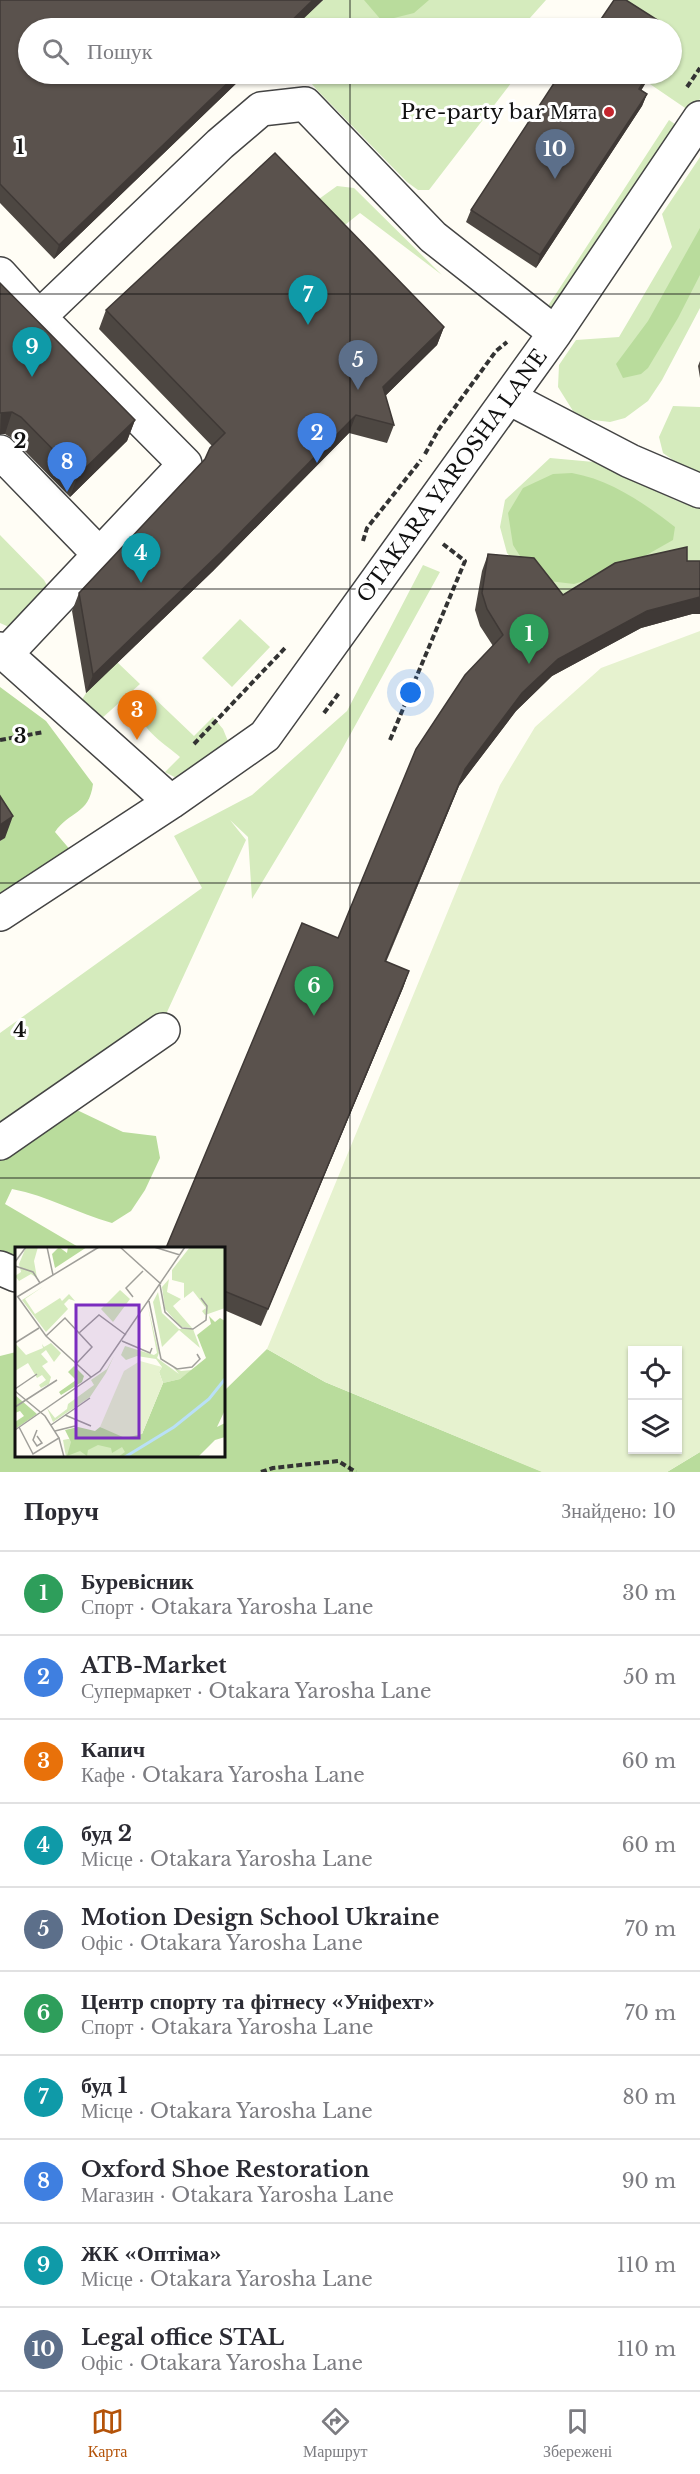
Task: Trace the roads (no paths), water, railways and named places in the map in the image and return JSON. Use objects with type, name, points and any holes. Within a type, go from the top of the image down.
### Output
[{"type":"street","points":[[39,317],[220,144],[261,109],[305,104],[434,237],[545,326]]},
{"type":"street","name":"OTAKARA YAROSHA LANE","points":[[0,914],[171,802],[265,736],[509,398],[545,326],[700,118]]},
{"type":"street","points":[[0,274],[39,317],[185,464],[100,555],[3,652],[171,802]]},
{"type":"street","points":[[509,398],[630,460],[700,491]]},
{"type":"street","points":[[0,452],[100,555]]},
{"type":"street","points":[[0,1143],[163,1030]]},
{"type":"street","points":[[0,1268],[15,1275]]},
{"type":"place","name":"Pre-party bar Мята","points":[[609,112]]},
{"type":"place","name":"Legal office STAL","points":[[555,179]]},
{"type":"place","name":"буд 1","points":[[308,325]]},
{"type":"place","name":"ЖК «Оптіма»","points":[[32,377]]},
{"type":"place","name":"Motion Design School Ukraine","points":[[358,390]]},
{"type":"place","name":"ATB-Market","points":[[317,463]]},
{"type":"place","name":"Oxford Shoe Restoration","points":[[67,492]]},
{"type":"place","name":"буд 2","points":[[141,583]]},
{"type":"place","name":"Буревісник","points":[[529,664]]},
{"type":"place","name":"Капич","points":[[137,740]]},
{"type":"place","name":"Центр спорту та фітнесу «Уніфехт»","points":[[314,1016]]}]
